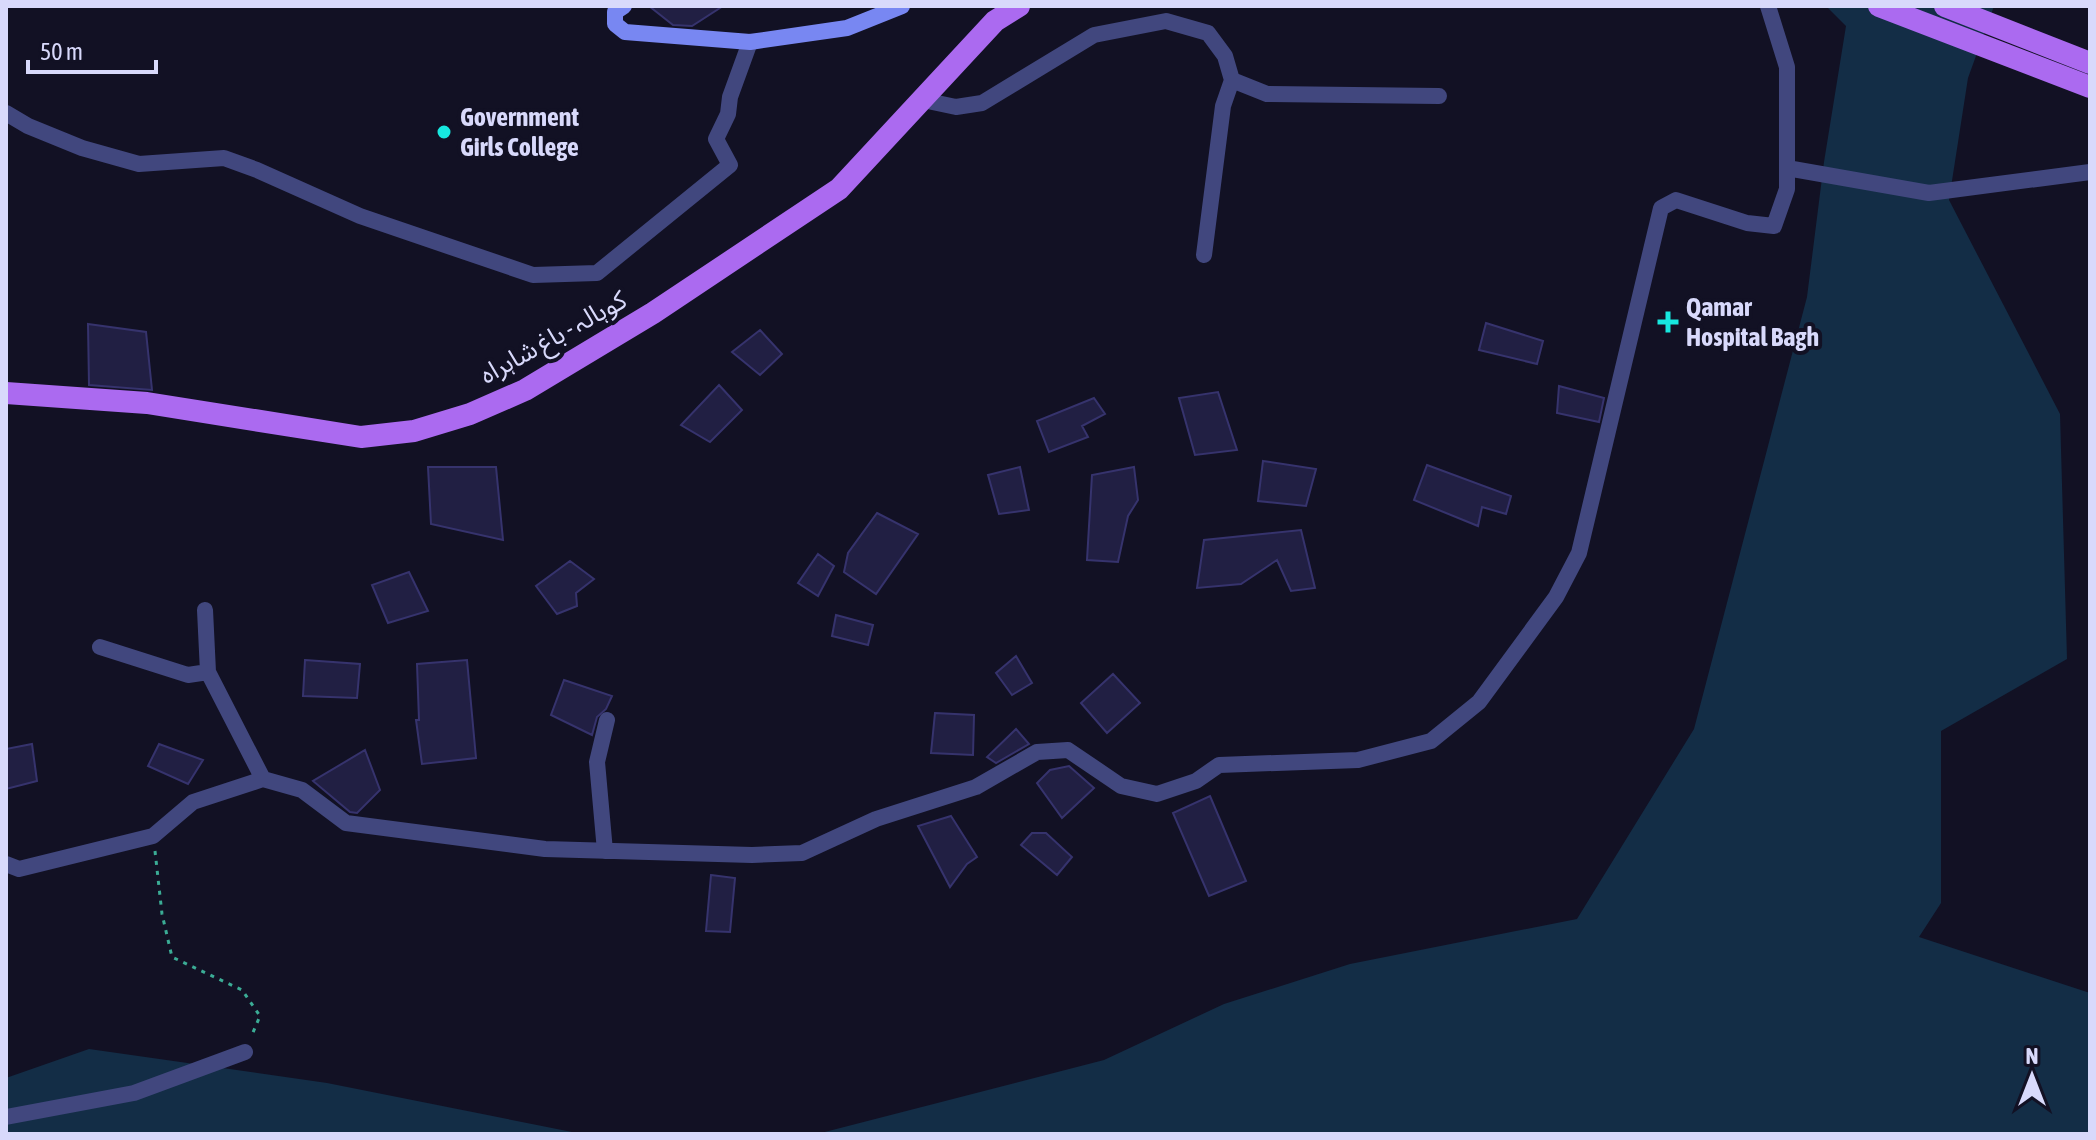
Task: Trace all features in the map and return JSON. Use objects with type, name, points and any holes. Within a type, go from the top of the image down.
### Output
[{"type":"main road","points":[[624,6],[615,12],[615,24],[625,32],[750,42],[847,28],[902,6]]},
{"type":"main road","name":"کوہالہ - باغ شاہراہ","points":[[6,393],[147,403],[361,437],[414,431],[470,414],[525,390],[653,313],[839,189],[995,21],[1019,6]]},
{"type":"main road","points":[[1879,6],[2090,87]]},
{"type":"main road","points":[[1945,6],[2090,63]]},
{"type":"street","points":[[6,864],[19,869],[153,836],[193,802],[263,779],[302,790],[346,823],[545,849],[752,855],[802,853],[876,819],[976,787],[1037,752],[1068,750],[1121,786],[1157,794],[1196,781],[1219,765],[1358,760],[1431,741],[1479,702],[1556,597],[1579,553],[1661,208],[1676,200],[1747,223],[1774,226],[1787,189],[1787,67],[1768,6]]},
{"type":"street","points":[[923,100],[956,107],[982,103],[1094,35],[1166,21],[1208,33],[1225,56],[1232,80],[1223,106],[1204,255]]},
{"type":"street","points":[[6,113],[28,126],[82,148],[139,164],[224,158],[360,216],[533,275],[597,273],[730,165],[716,139],[728,114],[730,97],[750,42]]},
{"type":"street","points":[[1232,80],[1267,94],[1439,96]]},
{"type":"street","points":[[1787,168],[1929,193],[2090,172]]},
{"type":"street","points":[[205,610],[208,672],[263,779]]},
{"type":"street","points":[[100,647],[188,675],[208,672]]},
{"type":"street","points":[[605,851],[597,762],[607,720]]},
{"type":"street","points":[[6,1117],[134,1093],[245,1052]]},
{"type":"path","points":[[153,836],[162,914],[172,957],[242,990],[260,1016],[245,1052]]},
{"type":"water","points":[[1826,6],[1994,6],[1968,78],[1949,200],[2060,414],[2067,659],[1941,731],[1941,903],[1919,937],[2090,993],[2090,1134],[817,1134],[1104,1060],[1224,1004],[1350,964],[1577,919],[1694,729],[1807,297],[1824,162],[1846,26]]},
{"type":"water","points":[[89,1049],[327,1083],[582,1134],[6,1134],[6,1078]]},
{"type":"building","points":[[649,6],[723,6],[692,26],[673,25]]},
{"type":"building","points":[[1486,323],[1543,341],[1537,364],[1479,350]]},
{"type":"building","points":[[88,324],[146,332],[152,390],[89,385]]},
{"type":"building","points":[[760,330],[782,354],[760,375],[732,352]]},
{"type":"building","points":[[719,385],[742,410],[710,442],[681,425]]},
{"type":"building","points":[[1559,386],[1604,398],[1599,422],[1557,413]]},
{"type":"building","points":[[1218,392],[1237,450],[1195,455],[1179,398]]},
{"type":"building","points":[[1094,398],[1105,414],[1082,426],[1088,437],[1049,452],[1037,421]]},
{"type":"building","points":[[1263,461],[1316,469],[1306,506],[1258,501]]},
{"type":"building","points":[[1427,465],[1511,496],[1506,514],[1482,507],[1478,526],[1414,500]]},
{"type":"building","points":[[428,467],[496,467],[503,540],[431,524]]},
{"type":"building","points":[[1020,467],[1029,510],[999,514],[988,475]]},
{"type":"building","points":[[1134,467],[1138,500],[1128,516],[1118,562],[1087,560],[1092,475]]},
{"type":"building","points":[[877,513],[918,534],[876,594],[844,572],[848,553]]},
{"type":"building","points":[[1301,530],[1315,588],[1291,591],[1277,560],[1241,584],[1197,588],[1204,540]]},
{"type":"building","points":[[818,554],[834,566],[818,596],[798,583]]},
{"type":"building","points":[[570,561],[594,579],[576,593],[577,606],[557,614],[536,586]]},
{"type":"building","points":[[409,572],[428,611],[388,623],[372,585]]},
{"type":"building","points":[[836,615],[873,625],[868,645],[832,636]]},
{"type":"building","points":[[1016,656],[1032,683],[1012,695],[996,673]]},
{"type":"building","points":[[305,660],[360,664],[357,698],[303,696]]},
{"type":"building","points":[[467,660],[476,758],[422,764],[416,720],[419,720],[417,664]]},
{"type":"building","points":[[1113,674],[1140,703],[1107,733],[1081,703]]},
{"type":"building","points":[[564,680],[612,696],[606,709],[597,717],[592,735],[551,715]]},
{"type":"building","points":[[935,713],[974,715],[973,755],[931,753]]},
{"type":"building","points":[[1016,729],[1029,744],[996,763],[987,757]]},
{"type":"building","points":[[32,744],[37,781],[6,789],[6,749]]},
{"type":"building","points":[[159,744],[203,760],[188,784],[148,766]]},
{"type":"building","points":[[365,750],[380,790],[357,813],[350,812],[313,781]]},
{"type":"building","points":[[1069,766],[1094,788],[1062,818],[1037,783],[1050,770]]},
{"type":"building","points":[[1210,796],[1246,881],[1209,896],[1173,813]]},
{"type":"building","points":[[951,816],[977,857],[967,864],[950,887],[918,826]]},
{"type":"building","points":[[1032,833],[1046,833],[1072,857],[1057,875],[1021,845]]},
{"type":"building","points":[[711,875],[735,878],[730,932],[706,931]]},
{"type":"place","name":"Government Girls College","points":[[444,132]]},
{"type":"place","name":"Qamar Hospital Bagh","points":[[1668,322]]}]
